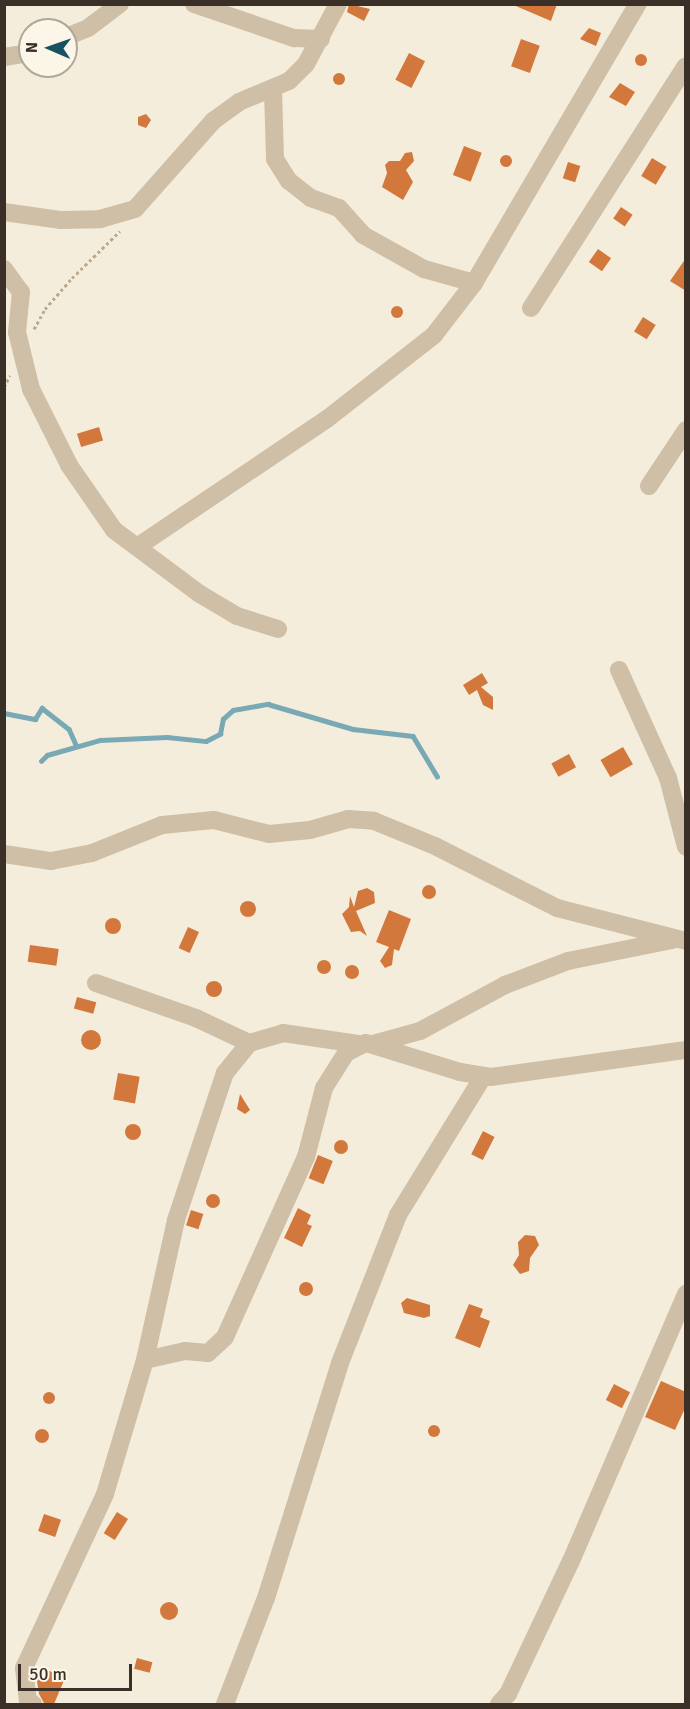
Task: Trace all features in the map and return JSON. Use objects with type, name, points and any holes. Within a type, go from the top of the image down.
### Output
[{"type":"street","points":[[78,32],[88,28],[120,4]]},
{"type":"street","points":[[194,4],[294,38],[321,39]]},
{"type":"street","points":[[4,212],[61,220],[100,219],[135,209],[213,121],[239,102],[258,92],[273,90],[289,81],[306,64],[338,4]]},
{"type":"street","points":[[137,547],[327,419],[434,334],[474,283],[638,4]]},
{"type":"street","points":[[531,308],[686,66]]},
{"type":"street","points":[[273,90],[275,159],[289,182],[311,198],[339,208],[363,235],[424,269],[474,283]]},
{"type":"street","points":[[4,269],[21,292],[16,332],[20,357],[31,389],[69,465],[114,530],[237,616],[278,629]]},
{"type":"street","points":[[649,486],[686,430]]},
{"type":"street","points":[[619,670],[668,778],[686,847]]},
{"type":"street","points":[[4,854],[51,861],[92,853],[162,825],[214,820],[269,834],[310,830],[348,819],[374,820],[557,908],[682,940]]},
{"type":"street","points":[[145,1360],[185,1351],[208,1353],[225,1337],[306,1157],[324,1088],[339,1060],[366,1044],[420,1031],[505,986],[568,961],[633,945],[682,940]]},
{"type":"street","points":[[96,983],[196,1018],[249,1043]]},
{"type":"street","points":[[33,1704],[28,1701],[24,1668],[66,1570],[105,1494],[145,1360],[176,1220],[225,1073],[249,1043],[283,1033],[366,1044],[483,1077],[686,1050]]},
{"type":"street","points":[[225,1704],[266,1598],[340,1363],[398,1215],[483,1077]]},
{"type":"street","points":[[499,1704],[508,1694],[571,1561],[686,1294]]},
{"type":"path","points":[[32,333],[45,309],[72,278],[128,222]]},
{"type":"path","points":[[4,387],[20,357]]},
{"type":"building","points":[[349,4],[370,9],[364,21],[347,12]]},
{"type":"building","points":[[511,4],[557,4],[551,21]]},
{"type":"building","points":[[589,28],[601,33],[596,46],[580,39]]},
{"type":"building","points":[[521,39],[540,46],[530,73],[511,66]]},
{"type":"building","points":[[409,53],[425,61],[411,88],[395,80]]},
{"type":"building","points":[[643,54],[647,60],[643,66],[639,66],[635,58]]},
{"type":"building","points":[[341,73],[345,79],[341,85],[337,85],[333,77]]},
{"type":"building","points":[[620,83],[635,92],[626,106],[609,97]]},
{"type":"building","points":[[146,114],[151,120],[146,128],[138,125],[138,117]]},
{"type":"building","points":[[464,146],[482,153],[471,182],[453,175]]},
{"type":"building","points":[[412,152],[414,161],[406,170],[413,182],[403,200],[382,187],[387,173],[385,165],[389,161],[400,161],[405,153]]},
{"type":"building","points":[[508,155],[512,161],[508,167],[504,167],[500,159]]},
{"type":"building","points":[[652,158],[667,167],[656,185],[641,176]]},
{"type":"building","points":[[568,162],[580,166],[575,182],[563,178]]},
{"type":"building","points":[[621,207],[633,215],[625,226],[613,219]]},
{"type":"building","points":[[598,249],[611,258],[602,271],[589,262]]},
{"type":"building","points":[[686,258],[686,291],[670,281]]},
{"type":"building","points":[[399,306],[403,312],[399,318],[395,318],[391,310]]},
{"type":"building","points":[[643,317],[656,325],[647,339],[634,331]]},
{"type":"building","points":[[99,427],[103,440],[81,447],[77,434]]},
{"type":"building","points":[[482,673],[488,683],[481,687],[493,697],[493,710],[483,705],[477,690],[469,695],[463,685]]},
{"type":"building","points":[[623,747],[633,764],[610,777],[600,760]]},
{"type":"building","points":[[569,754],[576,767],[558,777],[551,763]]},
{"type":"building","points":[[426,885],[432,885],[436,892],[432,899],[426,899],[422,895],[422,889]]},
{"type":"building","points":[[367,888],[374,892],[375,903],[356,911],[367,936],[360,931],[351,932],[342,914],[349,907],[350,896],[354,907],[358,891]]},
{"type":"building","points":[[248,901],[254,903],[256,909],[254,915],[248,917],[242,915],[240,909],[242,903]]},
{"type":"building","points":[[389,910],[411,919],[399,951],[394,949],[392,965],[385,968],[380,961],[389,947],[376,942]]},
{"type":"building","points":[[113,918],[121,926],[113,934],[105,926]]},
{"type":"building","points":[[188,927],[199,932],[190,953],[179,948]]},
{"type":"building","points":[[30,945],[59,949],[56,966],[28,962]]},
{"type":"building","points":[[324,960],[329,962],[331,967],[329,972],[324,974],[319,972],[317,967],[319,962]]},
{"type":"building","points":[[352,965],[357,967],[359,972],[357,977],[352,979],[347,977],[345,972],[347,967]]},
{"type":"building","points":[[211,981],[217,981],[222,989],[220,995],[211,997],[206,992],[206,986]]},
{"type":"building","points":[[77,997],[96,1002],[93,1014],[74,1009]]},
{"type":"building","points":[[91,1030],[98,1033],[101,1040],[98,1047],[91,1050],[84,1047],[81,1040],[84,1033]]},
{"type":"building","points":[[118,1073],[140,1077],[135,1103],[113,1100]]},
{"type":"building","points":[[240,1094],[250,1110],[245,1114],[237,1109]]},
{"type":"building","points":[[130,1124],[136,1124],[141,1132],[139,1138],[130,1140],[125,1135],[125,1129]]},
{"type":"building","points":[[483,1131],[495,1137],[483,1160],[471,1154]]},
{"type":"building","points":[[338,1140],[344,1140],[348,1147],[344,1154],[338,1154],[334,1150],[334,1144]]},
{"type":"building","points":[[318,1155],[333,1161],[323,1184],[309,1178]]},
{"type":"building","points":[[213,1194],[218,1196],[220,1201],[218,1206],[213,1208],[208,1206],[206,1201],[208,1196]]},
{"type":"building","points":[[298,1208],[311,1215],[307,1224],[312,1226],[302,1247],[284,1238]]},
{"type":"building","points":[[191,1210],[203,1214],[198,1229],[186,1225]]},
{"type":"building","points":[[525,1235],[535,1236],[539,1245],[530,1258],[529,1271],[520,1274],[513,1265],[519,1255],[518,1242]]},
{"type":"building","points":[[303,1282],[309,1282],[313,1289],[309,1296],[303,1296],[299,1292],[299,1286]]},
{"type":"building","points":[[407,1298],[430,1305],[430,1316],[424,1318],[404,1313],[401,1303]]},
{"type":"building","points":[[469,1304],[483,1309],[480,1317],[490,1321],[480,1348],[455,1338]]},
{"type":"building","points":[[661,1381],[686,1392],[686,1406],[675,1430],[645,1417]]},
{"type":"building","points":[[614,1384],[630,1392],[622,1408],[606,1400]]},
{"type":"building","points":[[51,1392],[55,1398],[51,1404],[47,1404],[43,1396]]},
{"type":"building","points":[[436,1425],[439,1426],[439,1436],[432,1437],[429,1436],[428,1429],[429,1426]]},
{"type":"building","points":[[42,1429],[47,1431],[49,1436],[47,1441],[42,1443],[37,1441],[35,1436],[37,1431]]},
{"type":"building","points":[[117,1512],[128,1519],[115,1540],[104,1533]]},
{"type":"building","points":[[44,1514],[61,1520],[55,1537],[38,1531]]},
{"type":"building","points":[[169,1602],[175,1605],[178,1611],[175,1617],[169,1620],[163,1617],[160,1611],[163,1605]]},
{"type":"building","points":[[137,1658],[152,1662],[150,1673],[134,1669]]},
{"type":"building","points":[[43,1668],[65,1678],[54,1704],[44,1703],[39,1694],[37,1681]]},
{"type":"waterway","points":[[41,761],[47,755],[100,740],[167,737],[206,741],[220,734],[223,719],[233,710],[268,704],[353,729],[413,736],[437,776]]},
{"type":"waterway","points":[[4,713],[35,719],[42,708],[69,729],[76,745]]}]
